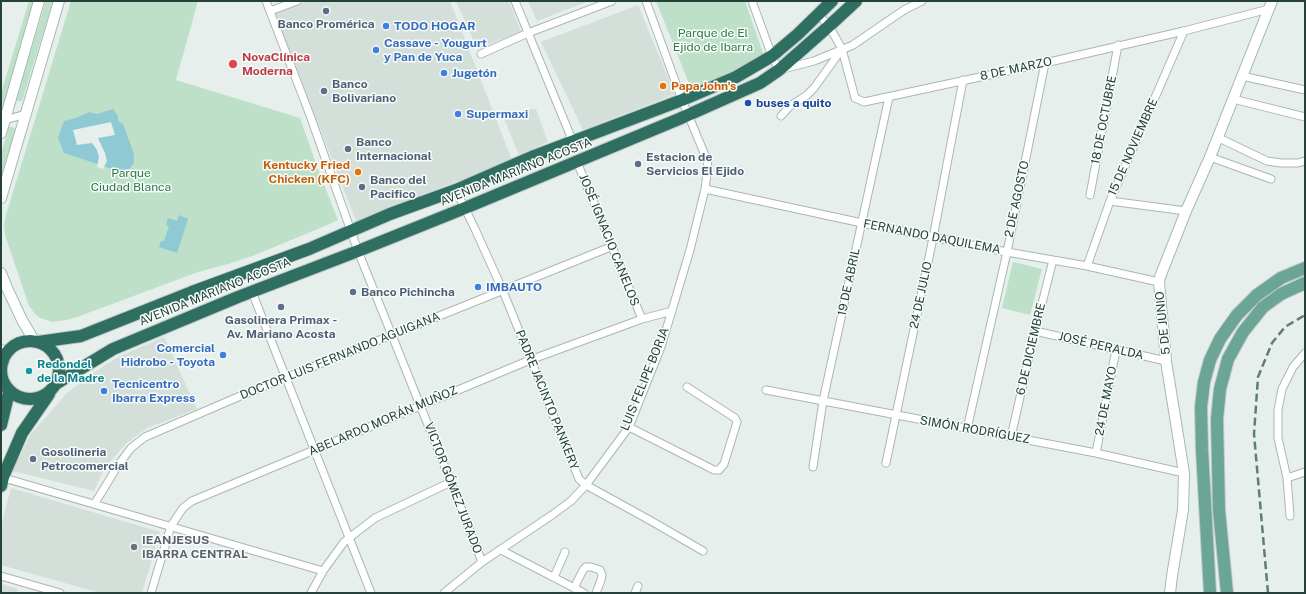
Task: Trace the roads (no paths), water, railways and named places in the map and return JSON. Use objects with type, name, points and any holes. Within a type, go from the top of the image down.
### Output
[{"type":"highway","name":"AVENIDA MARIANO ACOSTA","points":[[37,342],[81,336],[192,292],[309,249],[390,214],[456,190],[534,156],[682,100],[736,77],[772,56],[798,34],[832,1]]},
{"type":"highway","name":"AVENIDA MARIANO ACOSTA","points":[[53,387],[113,348],[465,208],[688,115],[760,83],[779,70],[830,26],[856,1]]},
{"type":"highway","points":[[1,425],[6,392],[1,368],[2,357],[23,342],[37,342],[46,346],[57,358],[59,375],[53,387],[22,433],[2,480]]},
{"type":"highway","points":[[6,392],[20,398],[28,399],[40,397],[53,387]]},
{"type":"main road","points":[[1210,593],[1201,407],[1204,382],[1210,360],[1220,339],[1237,315],[1258,295],[1282,278],[1305,268]]},
{"type":"main road","points":[[1226,593],[1219,510],[1217,419],[1220,389],[1228,359],[1243,332],[1263,307],[1281,294],[1305,283]]},
{"type":"street","points":[[1,133],[3,120],[39,1]]},
{"type":"street","points":[[1,198],[59,1]]},
{"type":"street","name":"VICTOR GÓMEZ JURADO","points":[[266,1],[311,118],[358,251],[482,562]]},
{"type":"street","points":[[270,11],[297,1]]},
{"type":"street","points":[[515,1],[573,142]]},
{"type":"street","points":[[480,54],[528,33],[612,1]]},
{"type":"street","name":"LUIS FELIPE BORJA","points":[[444,593],[482,562],[571,501],[586,485],[629,427],[661,347],[690,250],[706,189],[708,167],[707,160],[682,100],[646,1]]},
{"type":"street","points":[[752,1],[772,56],[779,70],[814,61],[853,44],[904,10],[922,1]]},
{"type":"street","name":"8 DE MARZO","points":[[818,14],[830,26],[842,49],[855,98],[864,102],[1184,31],[1271,5]]},
{"type":"street","name":"5 DE JUNIO","points":[[1170,593],[1183,510],[1184,473],[1166,360],[1159,282],[1186,211],[1210,157],[1271,5]]},
{"type":"street","name":"15 DE NOVIEMBRE","points":[[1087,266],[1110,201],[1184,31]]},
{"type":"street","name":"18 DE OCTUBRE","points":[[1090,195],[1118,45]]},
{"type":"street","points":[[781,116],[790,106],[807,95],[814,88],[842,49]]},
{"type":"street","name":"2 DE AGOSTO","points":[[968,429],[1045,63]]},
{"type":"street","points":[[1242,76],[1305,90]]},
{"type":"street","name":"24 DE JULIO","points":[[886,462],[933,238],[963,80]]},
{"type":"street","name":"19 DE ABRIL","points":[[813,467],[823,401],[889,97]]},
{"type":"street","points":[[1233,99],[1305,117]]},
{"type":"street","points":[[3,120],[26,114]]},
{"type":"street","points":[[1218,137],[1267,161],[1281,163],[1298,163],[1305,161]]},
{"type":"street","points":[[1210,157],[1271,179]]},
{"type":"street","name":"JOSÉ IGNACIO CANELOS","points":[[577,162],[642,319]]},
{"type":"street","name":"FERNANDO DAQUILEMA","points":[[706,189],[933,238],[1087,266],[1159,282]]},
{"type":"street","name":"PADRE JACINTO PANKERY","points":[[456,190],[503,291],[579,479],[586,485],[703,551]]},
{"type":"street","points":[[1110,201],[1186,211]]},
{"type":"street","name":"DOCTOR LUIS FERNANDO AGUIGANA","points":[[95,503],[119,464],[131,448],[145,437],[285,378],[613,246]]},
{"type":"street","name":"6 DE DICIEMBRE","points":[[1010,437],[1053,260]]},
{"type":"street","points":[[1,273],[22,320],[37,342]]},
{"type":"street","points":[[252,292],[371,593]]},
{"type":"street","name":"ABELARDO MORÁN MUÑOZ","points":[[151,593],[171,526],[183,508],[192,501],[530,360],[642,319],[672,311]]},
{"type":"street","name":"JOSÉ PERALDA","points":[[1035,331],[1166,360]]},
{"type":"street","name":"24 DE MAYO","points":[[1096,453],[1116,350]]},
{"type":"street","points":[[1290,516],[1287,478],[1278,438],[1278,410],[1282,389],[1293,367],[1305,353]]},
{"type":"street","points":[[629,427],[714,470],[719,470],[724,464],[737,422],[735,418],[687,387]]},
{"type":"street","name":"SIMÓN RODRÍGUEZ","points":[[766,390],[895,416],[1096,453],[1184,473]]},
{"type":"street","points":[[1287,478],[1305,472]]},
{"type":"street","points":[[2,480],[95,503],[323,571]]},
{"type":"street","points":[[311,593],[323,571],[344,542],[349,538],[375,518],[451,482]]},
{"type":"street","name":"VICTOR GÓMEZ JURADO","points":[[501,550],[584,593]]},
{"type":"street","points":[[554,577],[565,552]]},
{"type":"street","points":[[574,588],[583,570],[586,567],[591,567],[600,570],[602,575],[596,593]]},
{"type":"street","points":[[1,576],[60,593]]},
{"type":"water","points":[[113,109],[118,116],[118,121],[123,124],[134,154],[134,163],[128,170],[121,172],[64,153],[58,138],[64,121],[76,118],[89,112],[97,114]]},
{"type":"water","points":[[179,215],[188,219],[177,253],[159,247],[161,241],[164,241],[169,226],[166,225],[168,218],[177,221]]},
{"type":"railway","points":[[1268,593],[1254,434],[1258,377],[1272,343],[1285,327],[1305,315]]},
{"type":"place","name":"Banco Promérica","points":[[326,11]]},
{"type":"place","name":"TODO HOGAR","points":[[386,26]]},
{"type":"place","name":"Cassave - Yougurt y Pan de Yuca","points":[[376,50]]},
{"type":"place","name":"NovaClínica Moderna","points":[[233,64]]},
{"type":"place","name":"Jugetón","points":[[444,73]]},
{"type":"place","name":"Papa John's","points":[[663,86]]},
{"type":"place","name":"Banco Bolivariano","points":[[324,91]]},
{"type":"place","name":"buses a quito","points":[[748,103]]},
{"type":"place","name":"Supermaxi","points":[[458,114]]},
{"type":"place","name":"Banco Internacional","points":[[348,149]]},
{"type":"place","name":"Estacion de Servicios El Ejido","points":[[638,164]]},
{"type":"place","name":"Kentucky Fried Chicken (KFC)","points":[[358,172]]},
{"type":"place","name":"Banco del Pacifico","points":[[362,187]]},
{"type":"place","name":"IMBAUTO","points":[[478,287]]},
{"type":"place","name":"Banco Pichincha","points":[[353,292]]},
{"type":"place","name":"Gasolinera Primax - Av. Mariano Acosta","points":[[281,307]]},
{"type":"place","name":"Comercial Hidrobo - Toyota","points":[[223,355]]},
{"type":"place","name":"Redondel de la Madre","points":[[29,371]]},
{"type":"place","name":"Tecnicentro Ibarra Express","points":[[104,391]]},
{"type":"place","name":"Gosolineria Petrocomercial","points":[[33,459]]},
{"type":"place","name":"IEANJESUS IBARRA CENTRAL","points":[[134,547]]},
{"type":"park label","name":"Parque de El Ejido de Ibarra","points":[[713,40]]},
{"type":"park label","name":"Parque Ciudad Blanca","points":[[131,180]]}]
